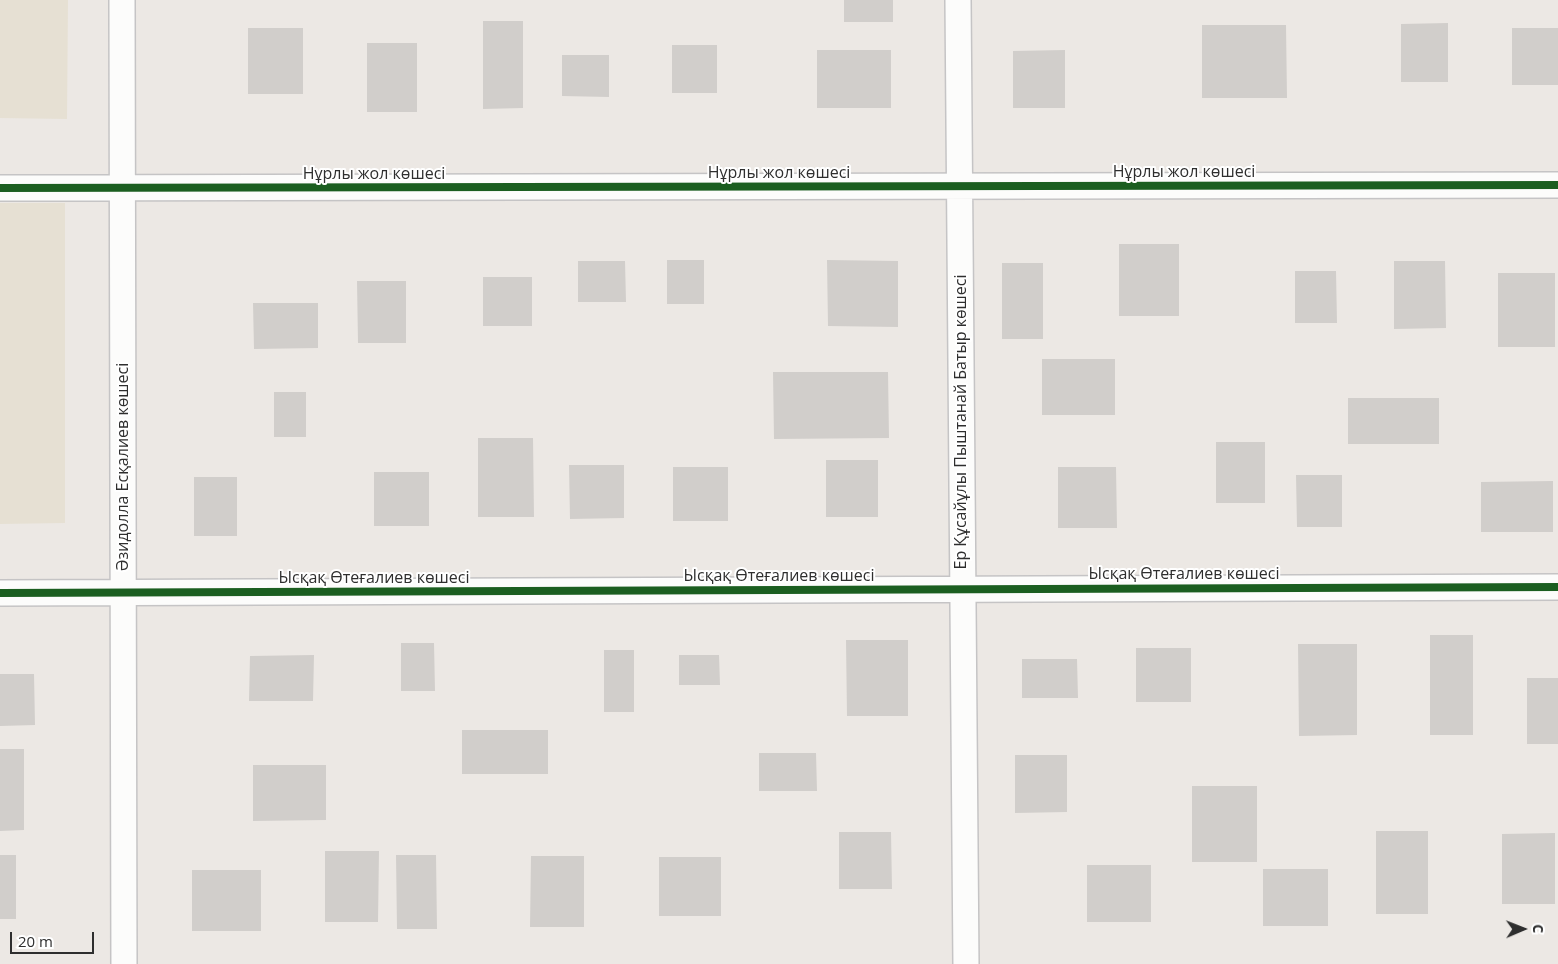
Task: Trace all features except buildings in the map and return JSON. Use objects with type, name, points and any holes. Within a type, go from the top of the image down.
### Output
[{"type":"street","name":"Әзидолла Есқалиев көшесі","points":[[122,0],[124,964]]},
{"type":"street","name":"Ер Құсайұлы Пыштанай Батыр көшесі","points":[[958,0],[966,964]]},
{"type":"street","name":"Нұрлы жол көшесі","points":[[0,188],[1558,185]]},
{"type":"street","name":"Ысқақ Өтеғалиев көшесі","points":[[0,593],[1558,587]]},
{"type":"shaded area","points":[[0,0],[68,0],[67,119],[0,118]]},
{"type":"shaded area","points":[[0,203],[65,203],[65,523],[0,524]]},
{"type":"cycle path","points":[[0,188],[1558,185]]},
{"type":"cycle path","points":[[0,593],[1558,587]]}]
